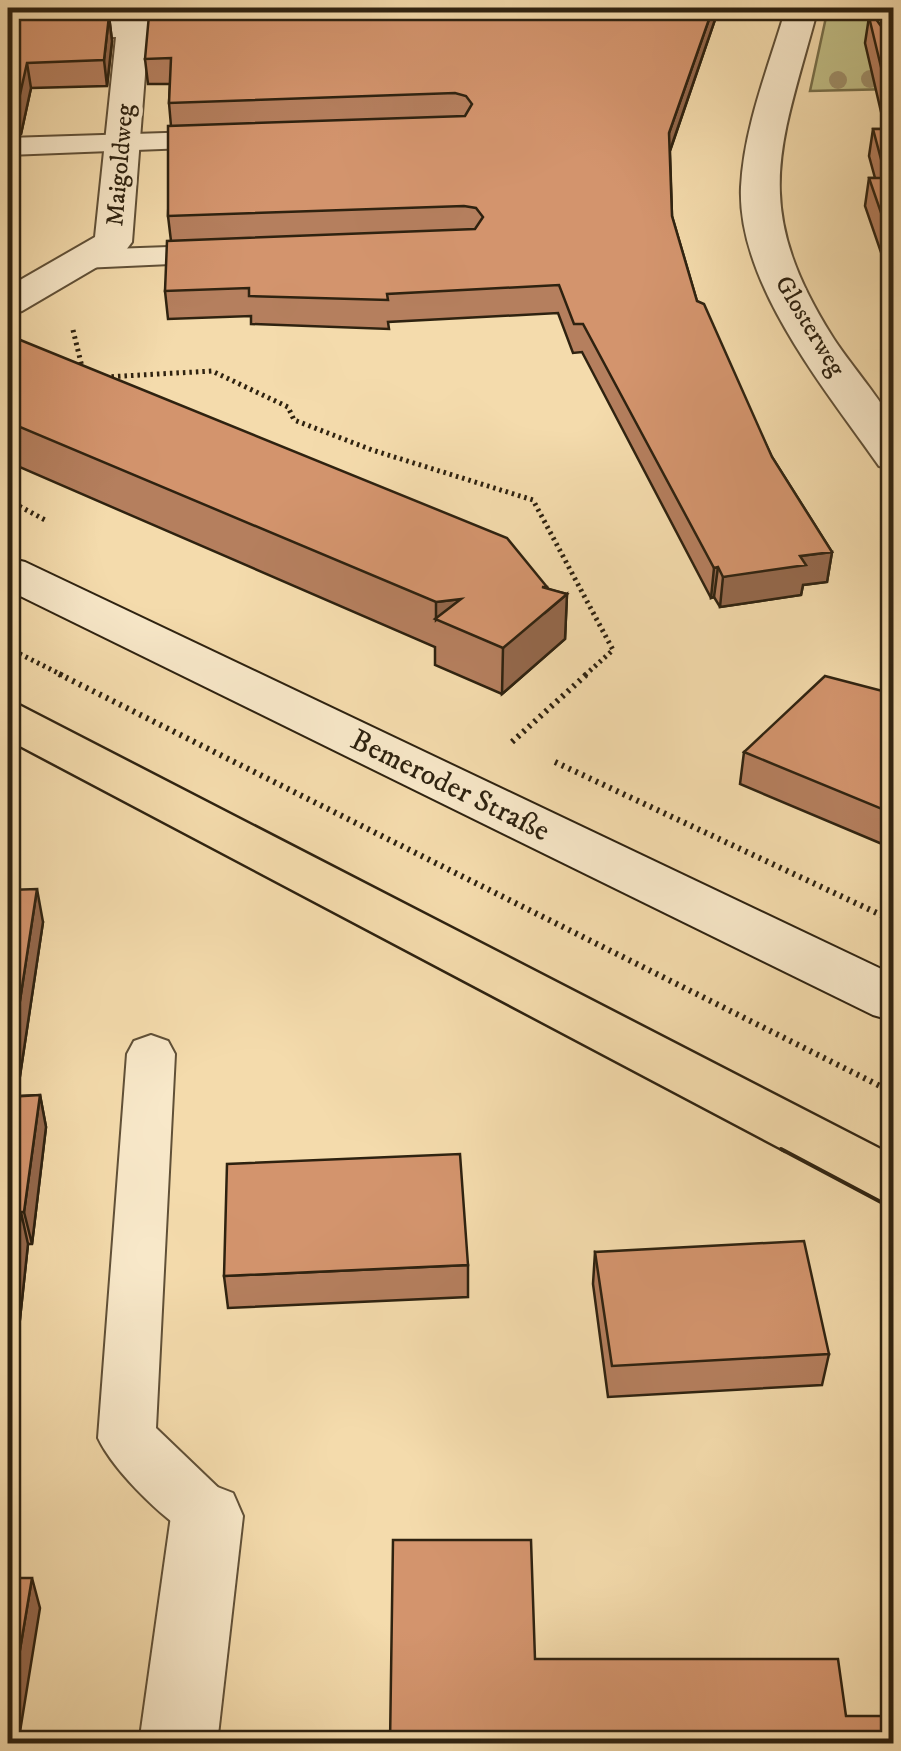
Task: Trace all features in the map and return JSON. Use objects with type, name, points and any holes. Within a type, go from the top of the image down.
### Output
[{"type":"street","name":"Glosterweg","points":[[802,8],[768,134],[758,200],[778,280],[894,457]]},
{"type":"street","points":[[8,30],[134,17],[249,24]]},
{"type":"street","name":"Maigoldweg","points":[[8,303],[113,242],[134,17]]},
{"type":"street","name":"Bemeroder Straße","points":[[8,572],[894,1000]]},
{"type":"street","points":[[178,1744],[207,1516]]},
{"type":"lane","points":[[8,146],[259,138]]},
{"type":"lane","points":[[83,259],[254,253]]},
{"type":"lane","points":[[151,1054],[127,1438],[207,1516]]},
{"type":"path","points":[[56,324],[73,330],[84,378]]},
{"type":"path","points":[[102,377],[212,371],[288,407],[294,420],[372,450],[533,500],[613,650],[512,742]]},
{"type":"path","points":[[8,648],[894,1093]]},
{"type":"shaded area","points":[[828,8],[893,8],[893,89],[810,91]]},
{"type":"building","points":[[407,8],[713,8],[669,133],[672,216],[697,301],[704,304],[772,457],[832,552],[800,556],[806,565],[723,577],[718,567],[714,568],[583,324],[574,324],[559,285],[387,294],[388,300],[249,296],[249,288],[165,291],[167,241],[475,229],[483,217],[476,208],[464,206],[168,216],[168,126],[465,116],[472,104],[466,96],[455,93],[169,103],[171,58],[145,59],[149,15]]},
{"type":"building","points":[[873,15],[894,44],[894,121],[869,17]]},
{"type":"building","points":[[109,16],[104,60],[27,63],[17,108],[8,110],[8,19]]},
{"type":"building","points":[[873,129],[894,129],[894,241],[869,178],[886,178]]},
{"type":"building","points":[[8,335],[507,538],[547,587],[542,587],[567,594],[503,648],[435,619],[461,599],[436,602],[8,422]]},
{"type":"building","points":[[825,676],[894,694],[894,814],[744,752]]},
{"type":"building","points":[[37,889],[8,1079],[8,890]]},
{"type":"building","points":[[40,1095],[21,1212],[8,1327],[8,1097]]},
{"type":"building","points":[[460,1154],[468,1265],[224,1276],[227,1164]]},
{"type":"building","points":[[804,1241],[829,1354],[612,1366],[595,1252]]},
{"type":"building","points":[[393,1540],[531,1540],[535,1659],[838,1659],[846,1716],[894,1716],[894,1744],[390,1744]]},
{"type":"building","points":[[8,1578],[32,1578],[8,1721]]},
{"type":"tram line","points":[[8,698],[889,1152]]},
{"type":"tram line","points":[[8,741],[785,1152]]},
{"type":"tram line","points":[[781,1149],[894,1209]]},
{"type":"tram line","points":[[885,1149],[894,1154]]}]
